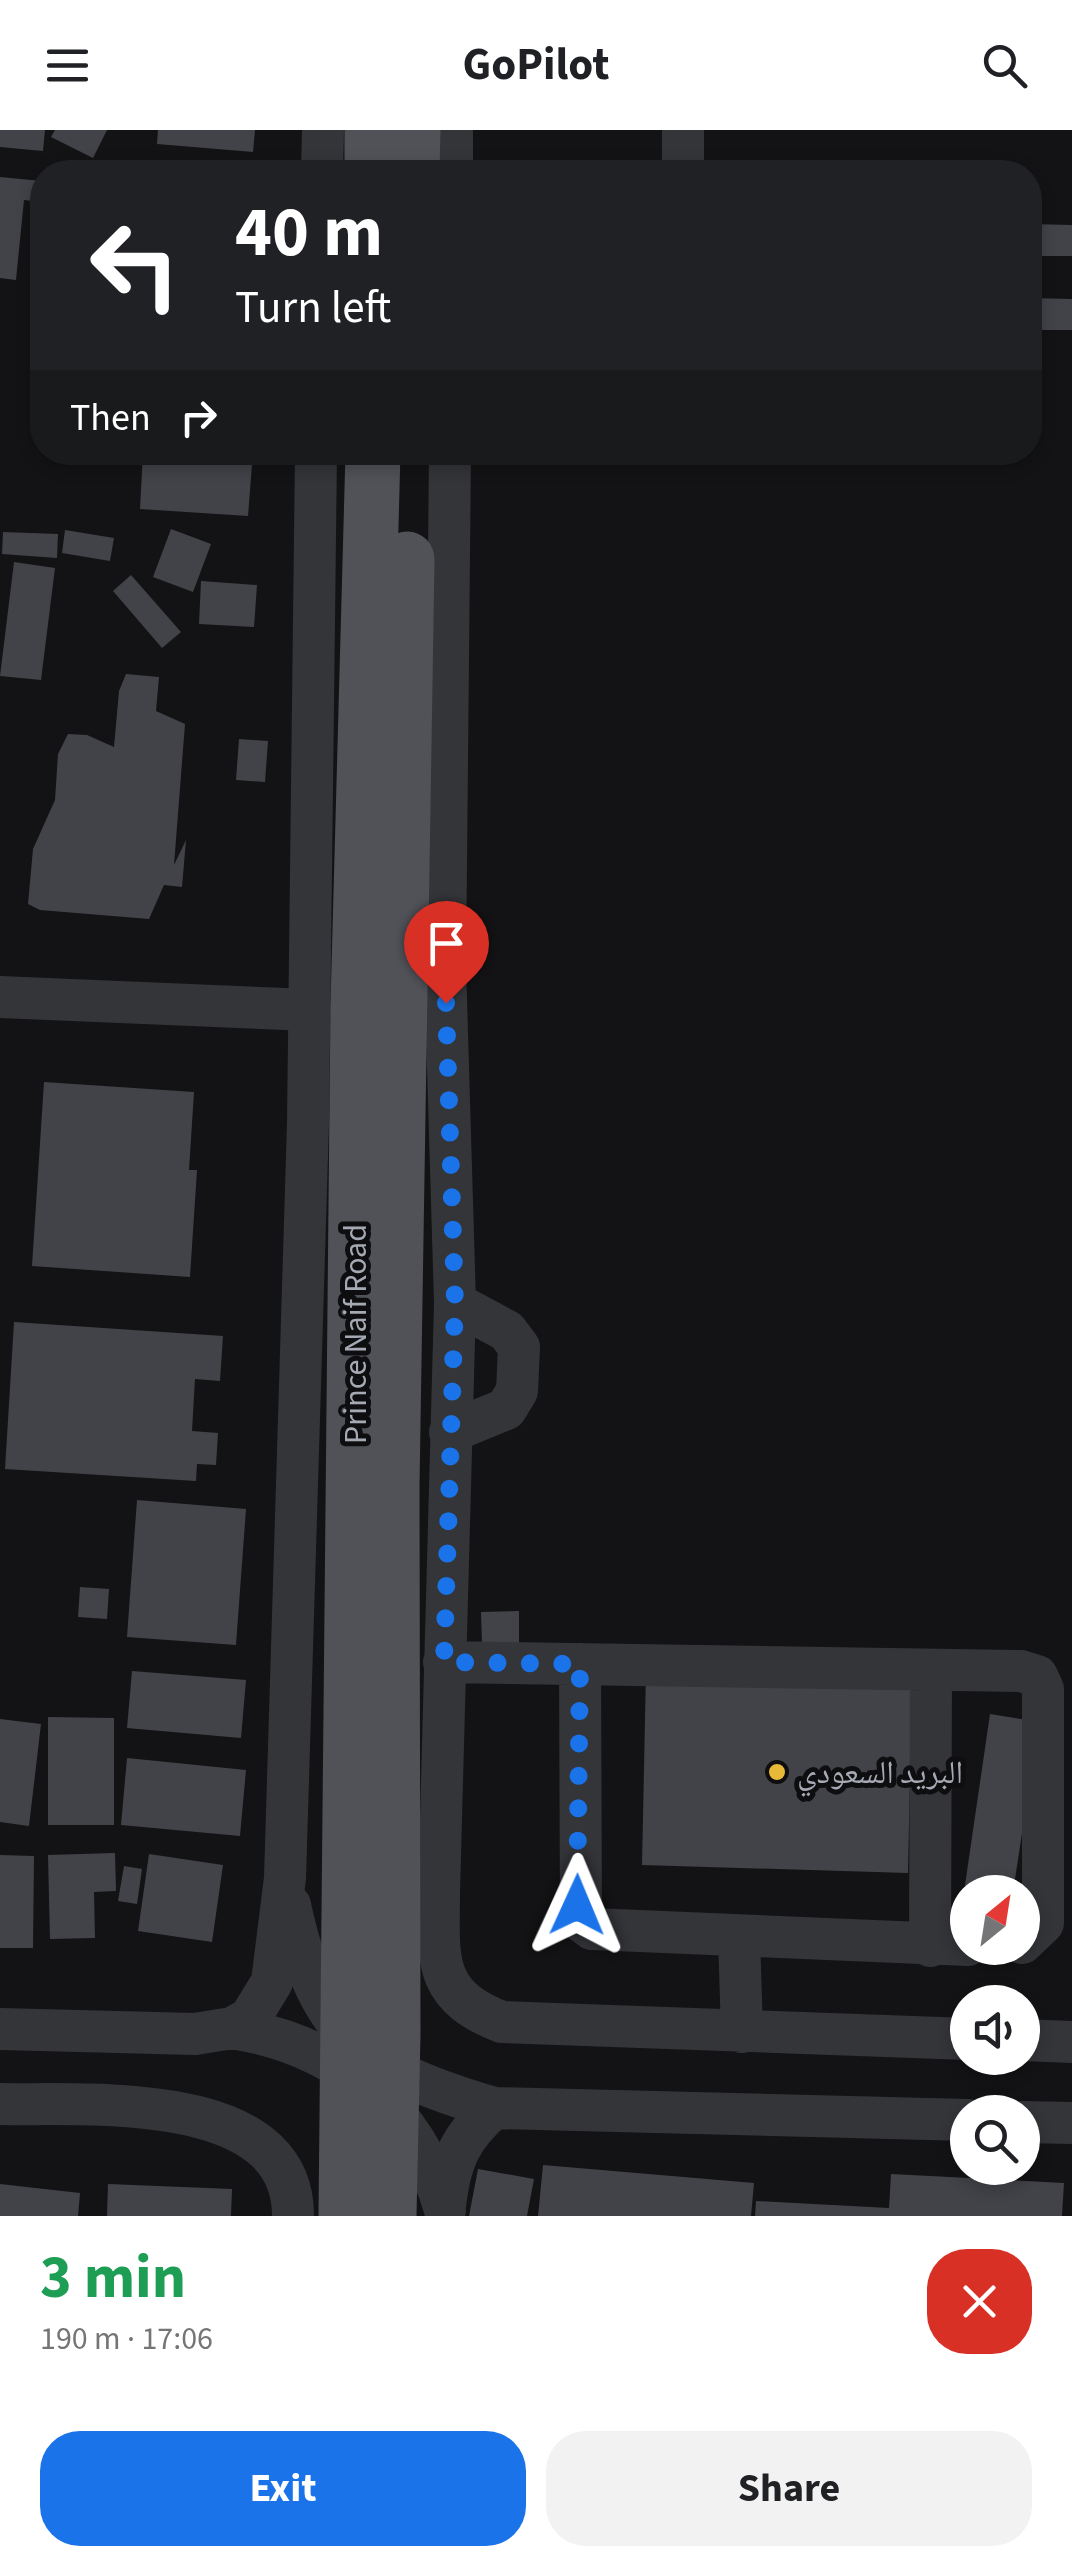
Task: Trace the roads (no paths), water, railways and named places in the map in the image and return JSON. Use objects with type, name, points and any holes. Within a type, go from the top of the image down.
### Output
[{"type":"main road","points":[[372,130],[372,160]]},
{"type":"main road","points":[[412,160],[413,130]]},
{"type":"main road","name":"Prince Naif Road","points":[[346,2216],[358,1004],[372,465]]},
{"type":"main road","name":"Prince Naif Road","points":[[389,2216],[394,2036],[392,1486],[408,465]]},
{"type":"street","points":[[322,160],[323,130]]},
{"type":"street","points":[[452,130],[452,160]]},
{"type":"street","points":[[683,130],[683,160]]},
{"type":"street","points":[[0,2028],[195,2034],[232,2028],[250,2018],[272,1982],[285,1878],[290,1713],[310,1010],[316,465]]},
{"type":"street","points":[[450,465],[446,966],[455,1303],[439,1960],[448,1989],[475,2012],[502,2022],[950,2038]]},
{"type":"street","points":[[0,997],[310,1010]]},
{"type":"street","points":[[450,1432],[506,1410],[518,1391],[519,1347],[507,1331],[455,1303]]},
{"type":"street","points":[[444,1662],[1021,1671],[1038,1676],[1043,1690],[1040,1926]]},
{"type":"street","points":[[580,1664],[581,1921],[592,1929],[948,1945],[931,1670]]},
{"type":"street","points":[[290,1713],[307,1802],[317,1827],[336,1851],[356,1860],[383,1861],[401,1852],[410,1840],[442,1741]]},
{"type":"street","points":[[285,1878],[308,1970],[332,2020],[383,2063],[452,2096],[494,2108],[950,2120]]},
{"type":"street","points":[[739,1936],[742,2032]]},
{"type":"street","points":[[232,2028],[278,2038],[359,2079],[411,2130],[434,2172],[445,2213]]},
{"type":"street","points":[[1040,2041],[1072,2042]]},
{"type":"street","points":[[0,2104],[133,2107],[233,2126],[262,2144],[280,2166],[292,2216]]},
{"type":"street","points":[[445,2213],[450,2168],[459,2145],[494,2108]]},
{"type":"street","points":[[1040,2122],[1072,2123]]},
{"type":"place","name":"البريد السعودي","points":[[777,1772]]}]
